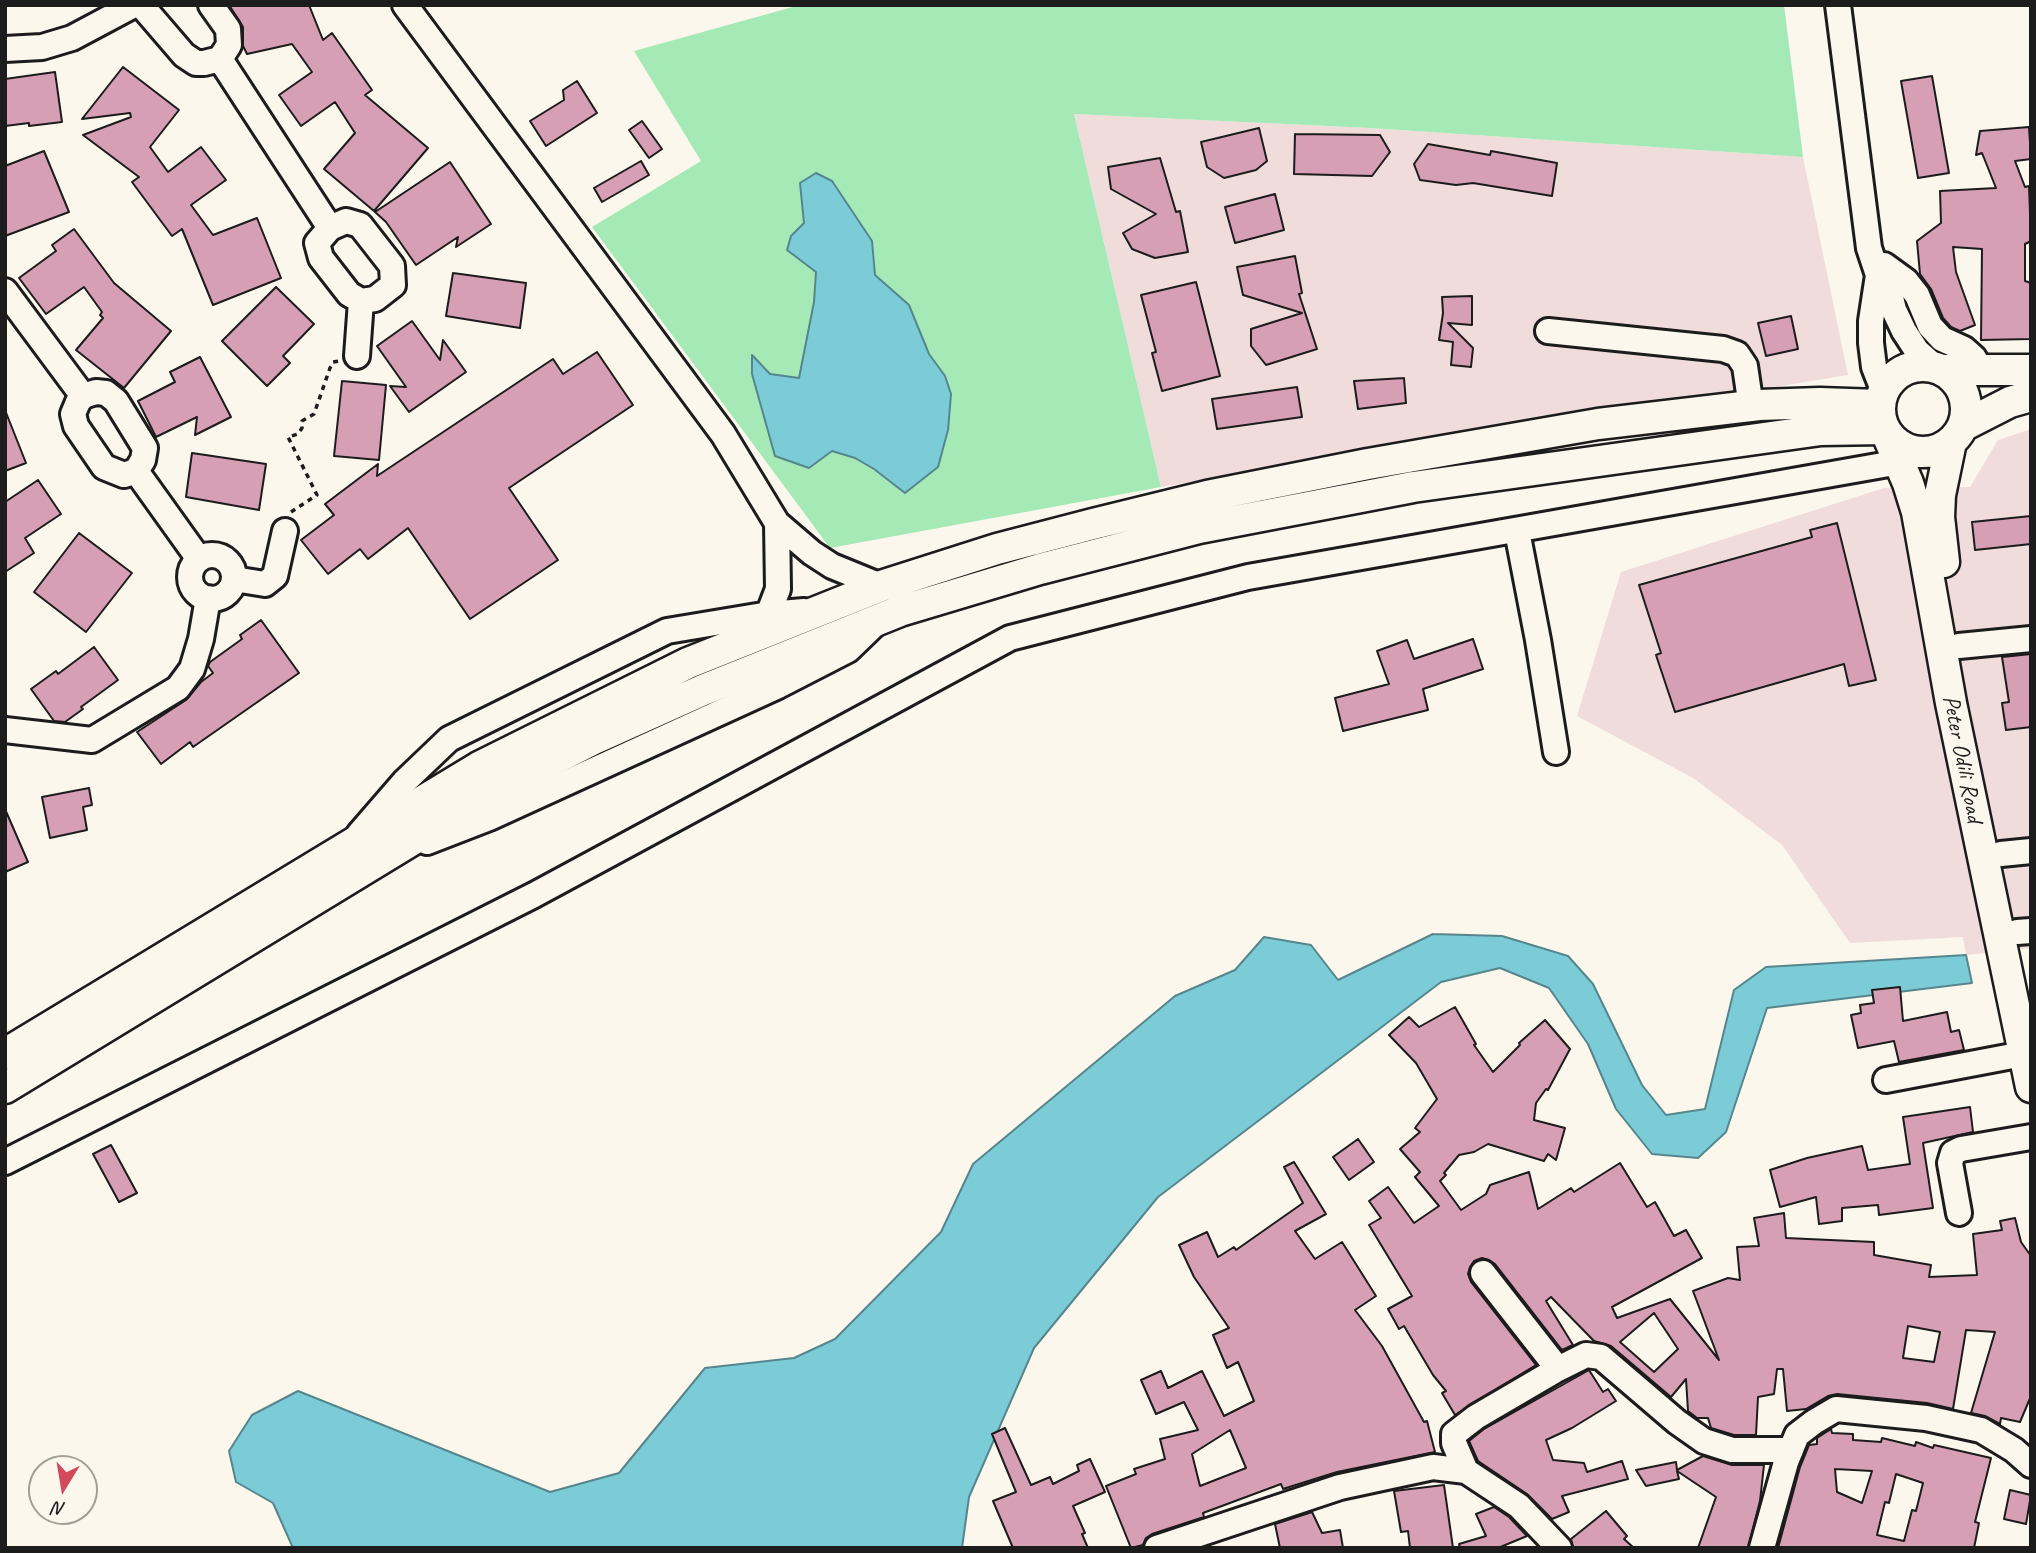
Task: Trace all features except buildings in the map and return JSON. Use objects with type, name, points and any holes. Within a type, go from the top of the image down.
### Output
[{"type":"main road","points":[[2031,370],[1981,370],[1920,365],[1905,369],[1891,378],[1883,415],[1894,442],[1908,450],[1938,450],[1957,434],[2010,402],[2031,396]]},
{"type":"main road","points":[[1939,368],[1958,383],[1965,396],[1967,411],[1957,434]]},
{"type":"main road","points":[[5,1088],[359,855],[479,767],[765,623],[819,610],[881,586],[997,549],[1221,493],[1368,464],[1598,424],[1751,407],[1820,403],[1883,415]]},
{"type":"main road","points":[[5,1054],[359,855],[596,738],[703,690],[900,611],[1040,569],[1199,528],[1400,489],[1821,430],[1883,415]]},
{"type":"main road","name":"Peter Odili Road","points":[[1883,415],[1917,512],[1951,703],[2031,1087]]},
{"type":"main road","name":"Peter Odili Road","points":[[1957,434],[1944,475],[1939,517],[1941,547],[2001,854],[2024,932],[2031,991]]},
{"type":"street","points":[[5,49],[42,47],[72,38],[134,5]]},
{"type":"street","points":[[141,5],[184,55],[196,63],[220,59],[229,45],[228,29],[211,5]]},
{"type":"street","points":[[405,5],[723,434],[777,523],[832,566],[881,586]]},
{"type":"street","points":[[1838,5],[1876,256],[1878,275],[1871,321],[1871,343],[1883,415]]},
{"type":"street","points":[[220,59],[330,228]]},
{"type":"street","points":[[346,221],[360,225],[392,267],[393,285],[375,299],[361,301],[349,295],[321,258],[317,243],[330,228],[346,221]]},
{"type":"street","points":[[1876,256],[1904,331],[1917,351],[1939,368]]},
{"type":"street","points":[[1876,256],[1906,281],[1917,295],[1930,326],[1942,339],[1964,349],[1974,358],[1981,370]]},
{"type":"street","points":[[5,291],[83,396]]},
{"type":"street","points":[[357,356],[361,301]]},
{"type":"street","points":[[1548,331],[1723,349],[1737,354],[1745,366],[1751,407]]},
{"type":"street","points":[[96,392],[106,393],[116,401],[145,448],[143,460],[136,471],[124,475],[104,467],[76,425],[73,414],[83,396],[96,392]]},
{"type":"street","points":[[5,1162],[534,895],[1010,638],[1248,577],[1900,462]]},
{"type":"street","points":[[136,471],[199,559]]},
{"type":"street","points":[[765,623],[778,589],[777,523]]},
{"type":"street","points":[[234,579],[265,584],[275,576],[285,531]]},
{"type":"street","points":[[1517,531],[1556,752]]},
{"type":"street","points":[[209,555],[223,558],[233,569],[234,579],[230,590],[218,598],[197,594],[190,582],[192,567],[199,559],[209,555]]},
{"type":"street","points":[[5,730],[92,740],[178,688],[192,668],[201,639],[208,598]]},
{"type":"street","points":[[1959,646],[2031,639]]},
{"type":"street","points":[[2001,854],[2031,851]]},
{"type":"street","points":[[1886,1080],[2023,1054]]},
{"type":"street","points":[[1959,1213],[1950,1163],[1953,1153],[1961,1149],[2031,1137]]},
{"type":"street","points":[[1483,1273],[1558,1369]]},
{"type":"street","points":[[1466,1471],[1454,1443],[1454,1434],[1469,1421],[1586,1355],[1601,1357],[1677,1422],[1704,1441],[1732,1450],[1791,1450]]},
{"type":"street","points":[[1762,1548],[1797,1435],[1836,1409],[1926,1418],[1981,1430],[2014,1450],[2031,1465]]},
{"type":"street","points":[[1157,1548],[1195,1542],[1340,1487],[1433,1467],[1466,1471],[1519,1506],[1559,1548]]},
{"type":"path","points":[[285,531],[291,512],[317,495],[289,437],[298,434],[302,421],[314,414],[333,362],[351,361],[357,356]]},
{"type":"shaded area","points":[[1074,114],[1370,128],[1803,157],[1848,375],[1161,487]]},
{"type":"shaded area","points":[[2031,429],[2031,948],[1966,955],[1963,937],[1850,943],[1782,845],[1693,778],[1577,716],[1621,572],[1884,488],[1970,487],[1998,440]]},
{"type":"green space","points":[[800,5],[1784,5],[1803,157],[1370,128],[1074,114],[1161,487],[830,548],[592,227],[701,161],[634,51]]},
{"type":"water","points":[[816,173],[832,181],[872,241],[875,275],[909,305],[929,354],[945,376],[951,394],[948,430],[938,467],[905,493],[855,458],[832,451],[809,468],[775,456],[752,374],[752,355],[770,374],[799,378],[814,302],[816,272],[787,250],[791,236],[804,223],[800,183]]},
{"type":"water","points":[[1433,934],[1502,936],[1568,956],[1593,984],[1642,1085],[1666,1115],[1705,1109],[1734,990],[1766,967],[1966,955],[1972,983],[1767,1008],[1726,1132],[1698,1158],[1652,1154],[1616,1109],[1588,1044],[1549,988],[1500,968],[1441,982],[1158,1197],[1034,1348],[969,1497],[962,1548],[293,1548],[273,1503],[236,1482],[229,1451],[252,1415],[298,1391],[550,1492],[619,1473],[705,1368],[794,1358],[835,1339],[941,1232],[973,1164],[1175,996],[1235,970],[1264,937],[1311,945],[1338,980]]}]
